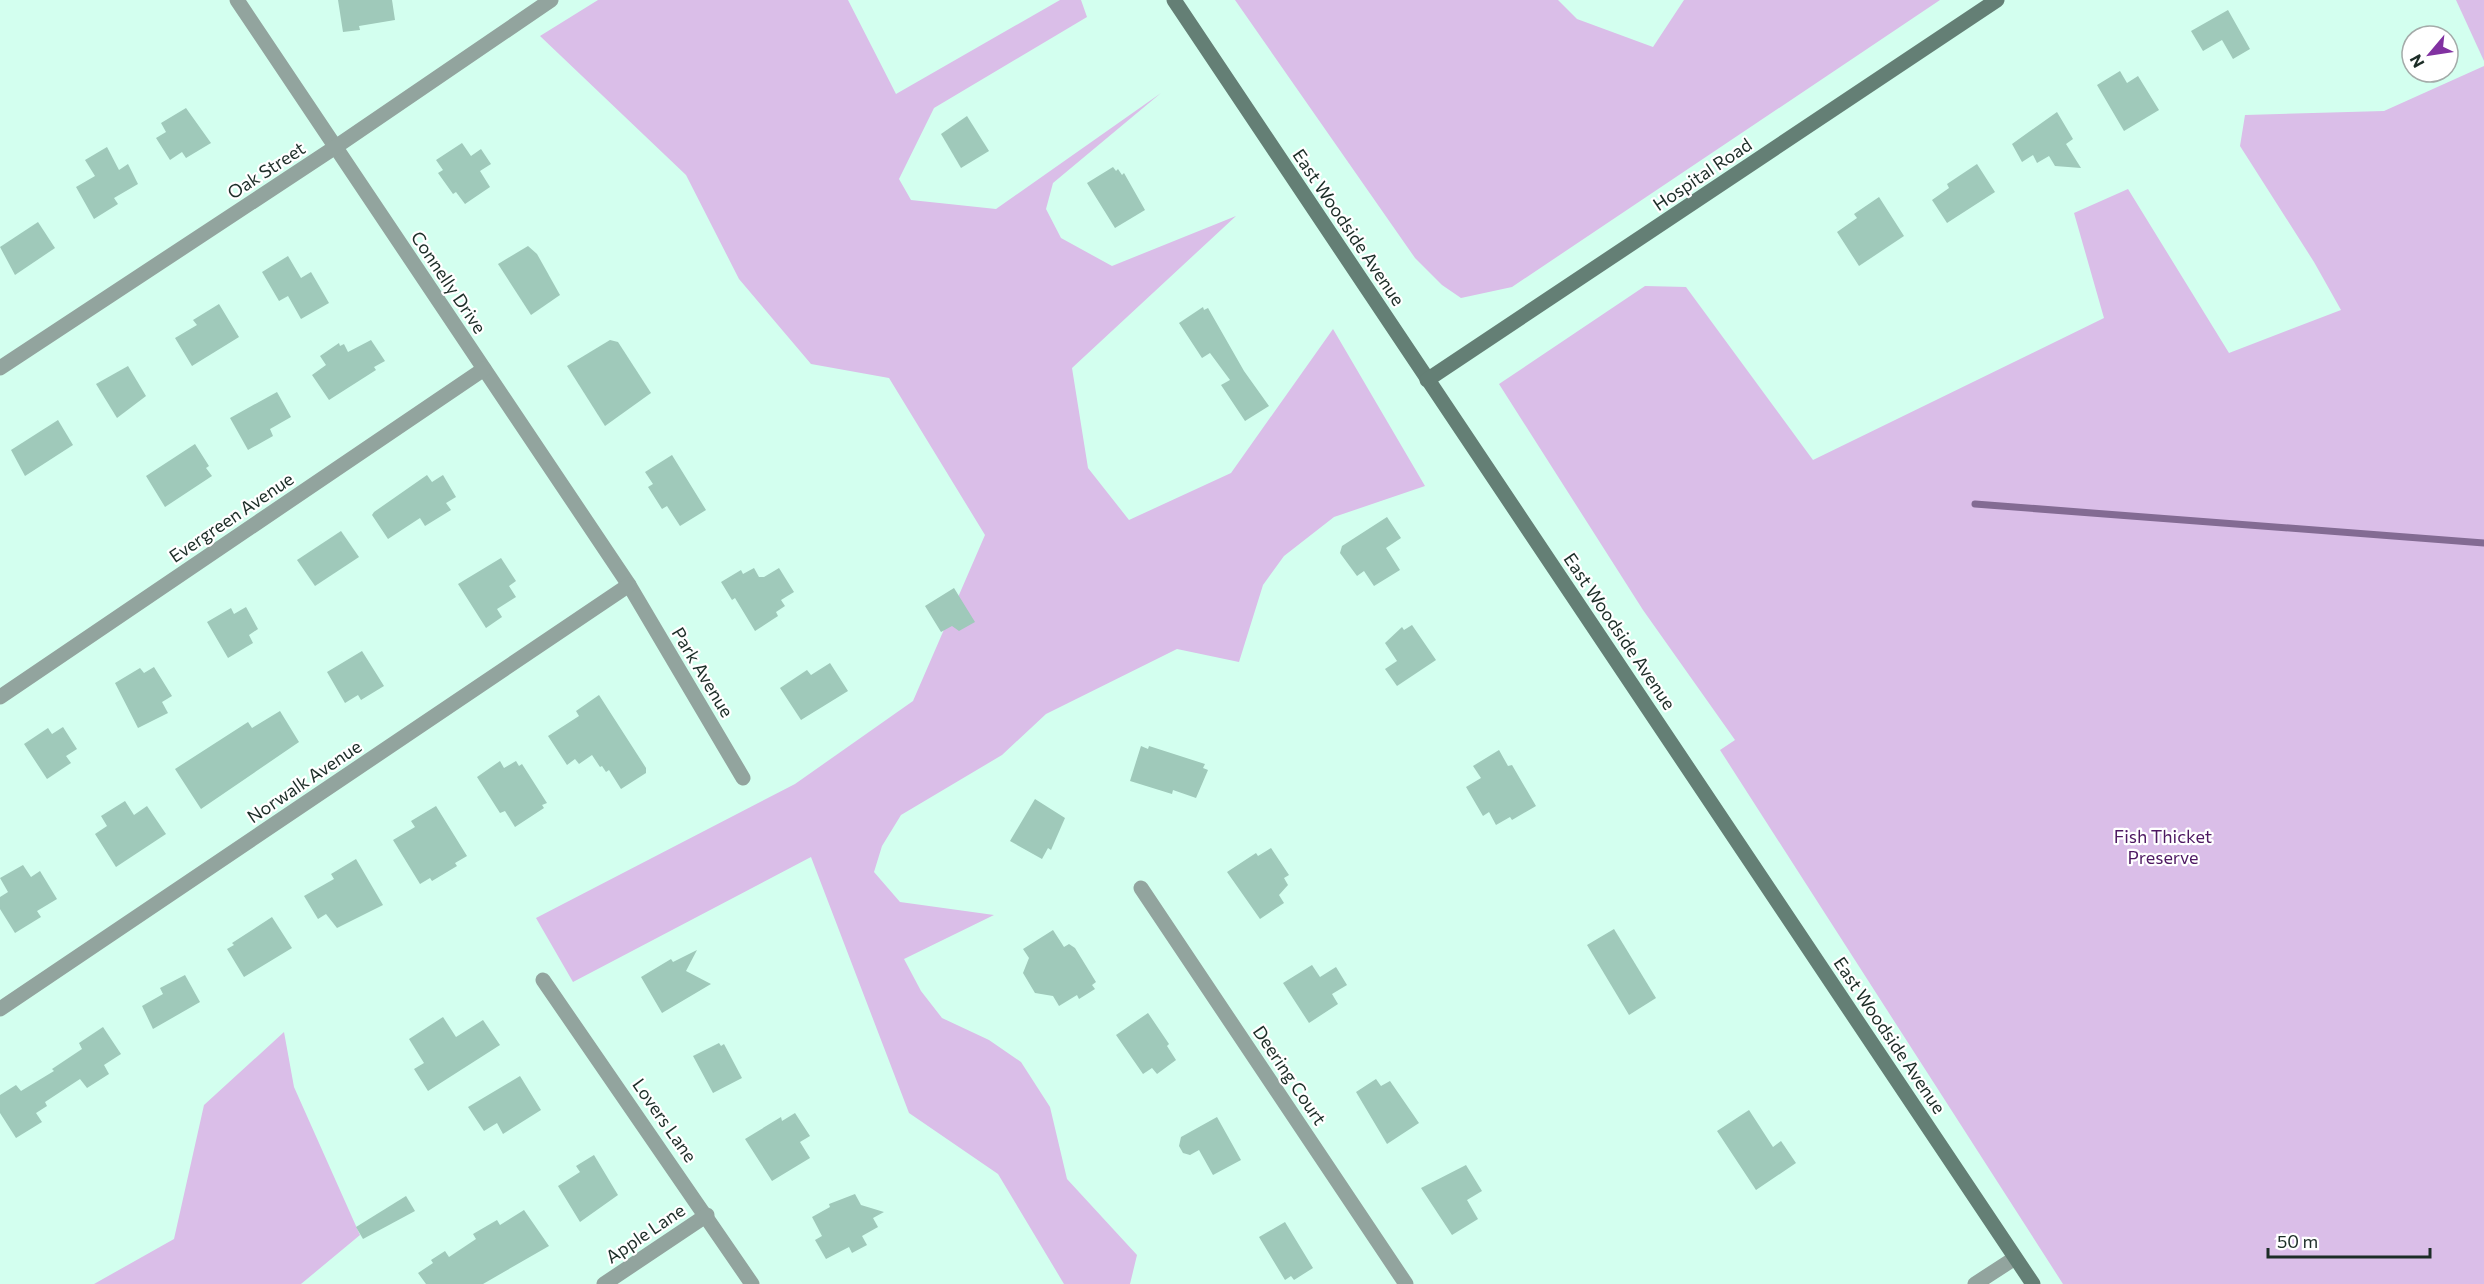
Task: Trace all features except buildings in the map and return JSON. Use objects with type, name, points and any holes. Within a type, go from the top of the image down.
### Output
[{"type":"main road","name":"East Woodside Avenue","points":[[1174,0],[2033,1284]]},
{"type":"main road","name":"Hospital Road","points":[[1427,380],[1997,0]]},
{"type":"street","name":"Connelly Drive","points":[[237,0],[337,146],[402,249],[629,585]]},
{"type":"street","name":"Oak Street","points":[[0,368],[337,146],[551,0]]},
{"type":"street","name":"Evergreen Avenue","points":[[0,697],[484,369]]},
{"type":"street","name":"Park Avenue","points":[[629,585],[743,778]]},
{"type":"street","name":"Norwalk Avenue","points":[[0,1009],[629,585]]},
{"type":"street","name":"Deering Court","points":[[1142,888],[1406,1284]]},
{"type":"street","name":"Lovers Lane","points":[[543,980],[707,1215],[752,1284]]},
{"type":"street","name":"Apple Lane","points":[[604,1284],[707,1215]]},
{"type":"street","points":[[1975,1284],[2015,1258]]},
{"type":"green space","points":[[598,0],[848,0],[896,94],[1060,0],[1081,0],[1087,17],[934,108],[899,179],[911,200],[996,209],[1161,93],[1053,183],[1046,209],[1061,238],[1112,266],[1236,216],[1072,368],[1088,468],[1129,520],[1231,473],[1333,329],[1425,486],[1334,517],[1284,556],[1263,585],[1239,662],[1177,649],[1046,714],[1002,755],[901,815],[882,846],[874,872],[900,902],[994,915],[904,959],[921,991],[942,1018],[989,1040],[1021,1062],[1050,1107],[1067,1179],[1137,1255],[1130,1284],[1064,1284],[998,1174],[909,1113],[811,857],[573,982],[536,918],[795,784],[913,701],[985,535],[889,378],[811,364],[739,279],[686,175],[540,36]]},
{"type":"green space","points":[[1235,0],[1558,0],[1577,19],[1653,47],[1684,0],[1940,0],[1512,287],[1461,298],[1442,285],[1415,258]]},
{"type":"green space","points":[[2456,0],[2484,0],[2484,61]]},
{"type":"green space","name":"Fish Thicket Preserve","points":[[2484,66],[2484,1284],[2063,1284],[1720,750],[1735,740],[1643,610],[1499,384],[1645,286],[1686,287],[1813,460],[2104,318],[2074,213],[2128,189],[2229,353],[2341,310],[2314,262],[2240,146],[2245,115],[2384,111],[2444,84],[2460,84],[2460,77]]},
{"type":"green space","points":[[284,1032],[294,1087],[360,1235],[301,1284],[94,1284],[174,1239],[204,1105]]},
{"type":"waterway","points":[[1975,504],[2484,543]]}]
